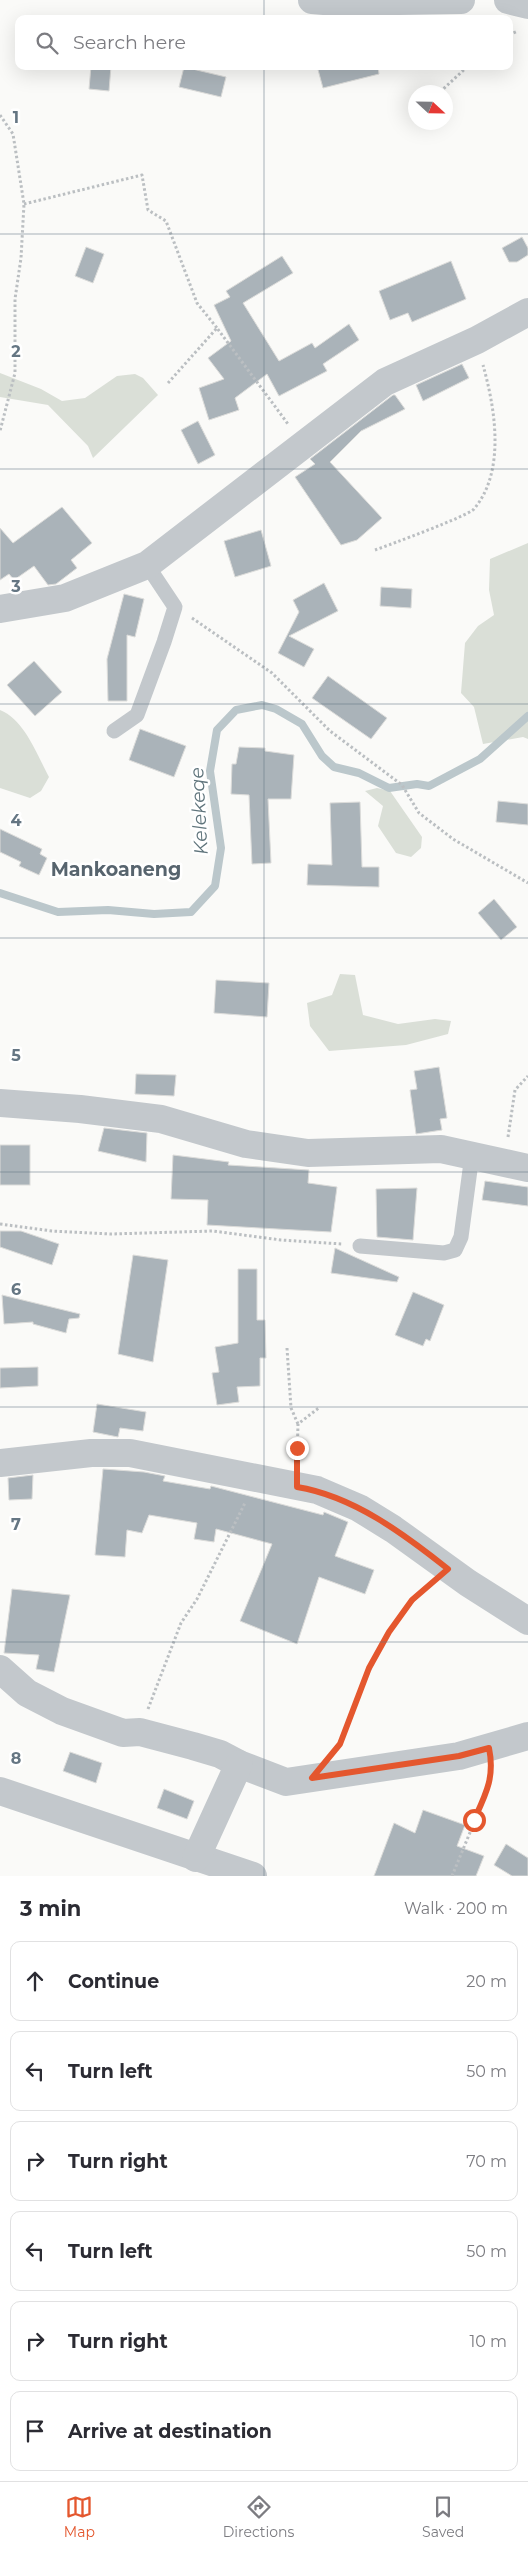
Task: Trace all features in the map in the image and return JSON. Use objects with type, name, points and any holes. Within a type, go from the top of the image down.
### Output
[{"type":"street","points":[[312,0],[336,2],[460,0]]},
{"type":"street","points":[[508,0],[528,5]]},
{"type":"street","points":[[0,609],[65,598],[147,565],[310,442],[385,382],[476,340],[528,312]]},
{"type":"street","points":[[0,1104],[80,1109],[161,1118],[246,1144],[308,1152],[441,1149],[516,1165]]},
{"type":"street","points":[[0,1463],[91,1452],[130,1453],[257,1480],[317,1490],[359,1508],[528,1621]]},
{"type":"street","points":[[0,1669],[27,1693],[62,1712],[123,1733],[140,1732],[220,1754],[239,1764],[286,1782],[459,1756],[528,1736]]},
{"type":"street","points":[[196,1858],[239,1764]]},
{"type":"street","points":[[0,1791],[253,1876]]},
{"type":"lane","points":[[114,731],[137,715],[164,642],[174,607],[147,565]]},
{"type":"lane","points":[[360,1246],[444,1252],[455,1250],[461,1237],[472,1155]]},
{"type":"path","points":[[448,85],[464,70]]},
{"type":"path","points":[[0,115],[13,134],[24,204],[21,258],[14,299],[16,373],[0,431]]},
{"type":"path","points":[[24,204],[142,175],[148,210],[166,222],[197,303],[288,425],[310,442]]},
{"type":"path","points":[[168,383],[217,328]]},
{"type":"path","points":[[375,550],[473,510],[486,486],[496,450],[492,398],[476,340]]},
{"type":"path","points":[[174,607],[272,673],[330,731],[402,785],[420,813],[453,839],[528,883]]},
{"type":"path","points":[[516,1165],[515,1090],[528,1076]]},
{"type":"path","points":[[0,1224],[52,1232],[111,1234],[213,1231],[281,1240],[360,1246]]},
{"type":"path","points":[[287,1348],[291,1408],[298,1424],[297,1487]]},
{"type":"path","points":[[298,1424],[320,1407]]},
{"type":"path","points":[[140,1732],[154,1688],[181,1622],[197,1600],[257,1480]]},
{"type":"path","points":[[312,1778],[340,1744],[369,1668],[389,1632],[412,1600],[448,1569]]},
{"type":"path","points":[[452,1876],[488,1789],[492,1765],[489,1748]]},
{"type":"shaded area","points":[[0,373],[41,389],[62,401],[85,398],[117,376],[135,374],[143,378],[158,395],[93,458],[88,446],[48,405],[0,397]]},
{"type":"shaded area","points":[[528,543],[528,739],[523,737],[483,744],[474,707],[461,693],[465,643],[478,626],[494,615],[489,590],[490,559]]},
{"type":"shaded area","points":[[0,710],[9,715],[23,730],[49,777],[41,791],[30,798],[0,788]]},
{"type":"shaded area","points":[[377,788],[390,791],[422,837],[421,848],[411,857],[396,853],[378,826],[383,806],[365,791]]},
{"type":"shaded area","points":[[340,974],[355,975],[363,1015],[398,1024],[435,1019],[451,1021],[448,1034],[406,1045],[329,1051],[310,1026],[307,1003],[332,995]]},
{"type":"building","points":[[91,70],[111,70],[109,91],[89,89]]},
{"type":"building","points":[[183,70],[197,70],[226,77],[221,97],[179,87]]},
{"type":"building","points":[[318,70],[378,70],[379,74],[323,88]]},
{"type":"building","points":[[522,237],[528,248],[528,255],[517,262],[509,262],[502,248]]},
{"type":"building","points":[[86,247],[104,254],[93,283],[75,276]]},
{"type":"building","points":[[282,256],[293,273],[243,303],[279,361],[312,343],[315,348],[349,324],[359,340],[323,364],[327,371],[279,396],[267,374],[235,398],[239,410],[209,420],[199,388],[224,379],[208,358],[231,341],[214,305],[230,297],[226,291]]},
{"type":"building","points":[[451,261],[466,299],[412,322],[408,313],[390,320],[379,291]]},
{"type":"building","points":[[462,364],[469,378],[423,401],[416,385]]},
{"type":"building","points":[[395,395],[405,409],[361,431],[330,462],[382,518],[357,540],[341,545],[295,477],[315,464],[310,459]]},
{"type":"building","points":[[198,421],[215,455],[198,464],[181,430]]},
{"type":"building","points":[[62,507],[92,543],[71,560],[77,568],[56,584],[48,585],[34,566],[14,580],[9,574],[0,580],[0,528],[13,543]]},
{"type":"building","points":[[261,530],[271,566],[235,577],[224,541]]},
{"type":"building","points":[[324,583],[338,611],[289,636],[314,649],[304,667],[278,653],[299,612],[293,600]]},
{"type":"building","points":[[381,587],[412,589],[411,608],[380,606]]},
{"type":"building","points":[[124,594],[144,599],[135,637],[127,635],[127,701],[108,701],[107,659]]},
{"type":"building","points":[[34,661],[62,692],[35,716],[7,685]]},
{"type":"building","points":[[328,676],[387,718],[371,739],[312,698]]},
{"type":"building","points":[[140,729],[186,746],[174,777],[129,760]]},
{"type":"building","points":[[239,747],[265,748],[265,751],[294,755],[291,799],[268,799],[271,863],[252,864],[249,795],[231,794],[232,764],[236,764]]},
{"type":"building","points":[[498,801],[528,804],[528,825],[496,822]]},
{"type":"building","points":[[360,802],[362,867],[379,867],[379,887],[307,885],[308,864],[332,865],[330,803]]},
{"type":"building","points":[[0,829],[42,849],[40,854],[47,858],[39,875],[19,866],[21,862],[0,852]]},
{"type":"building","points":[[494,899],[517,927],[501,940],[478,913]]},
{"type":"building","points":[[216,980],[269,983],[267,1017],[214,1013]]},
{"type":"building","points":[[439,1067],[447,1118],[440,1119],[442,1130],[416,1134],[410,1090],[417,1089],[414,1071]]},
{"type":"building","points":[[136,1074],[176,1075],[174,1096],[135,1094]]},
{"type":"building","points":[[104,1128],[147,1133],[146,1162],[98,1151]]},
{"type":"building","points":[[0,1145],[30,1145],[30,1185],[0,1185]]},
{"type":"building","points":[[173,1155],[229,1162],[228,1165],[309,1170],[308,1183],[337,1187],[331,1232],[207,1225],[208,1200],[171,1199]]},
{"type":"building","points":[[485,1181],[528,1187],[528,1206],[482,1200]]},
{"type":"building","points":[[417,1188],[413,1240],[377,1237],[376,1189]]},
{"type":"building","points":[[0,1231],[21,1231],[59,1244],[52,1265],[0,1247]]},
{"type":"building","points":[[335,1248],[399,1277],[397,1282],[331,1273]]},
{"type":"building","points":[[133,1255],[168,1260],[153,1362],[118,1354]]},
{"type":"building","points":[[238,1269],[257,1269],[257,1320],[265,1320],[266,1358],[260,1358],[260,1386],[237,1387],[239,1402],[217,1405],[212,1373],[219,1372],[215,1347],[238,1343]]},
{"type":"building","points":[[413,1292],[444,1305],[430,1341],[426,1339],[423,1346],[395,1335]]},
{"type":"building","points":[[2,1295],[80,1314],[79,1318],[69,1319],[66,1333],[33,1324],[33,1322],[4,1324]]},
{"type":"building","points":[[38,1367],[38,1386],[0,1388],[0,1368]]},
{"type":"building","points":[[97,1404],[146,1412],[143,1431],[120,1428],[118,1437],[93,1432]]},
{"type":"building","points":[[103,1469],[144,1472],[165,1476],[163,1481],[210,1489],[211,1486],[323,1515],[324,1512],[348,1522],[335,1556],[374,1570],[365,1594],[319,1577],[297,1644],[240,1621],[272,1544],[216,1529],[214,1542],[194,1539],[197,1523],[149,1515],[142,1533],[127,1530],[125,1557],[95,1555]]},
{"type":"building","points":[[33,1475],[32,1499],[9,1500],[8,1478]]},
{"type":"building","points":[[12,1589],[70,1595],[54,1672],[36,1669],[39,1655],[4,1653]]},
{"type":"building","points":[[70,1752],[102,1763],[96,1783],[63,1771]]},
{"type":"building","points":[[164,1789],[194,1801],[187,1819],[157,1808]]},
{"type":"building","points":[[423,1810],[465,1825],[457,1846],[484,1856],[476,1876],[374,1876],[394,1823],[415,1833]]},
{"type":"building","points":[[506,1844],[528,1858],[528,1876],[512,1876],[494,1865]]},
{"type":"waterway","name":"Kelekeqe","points":[[0,893],[58,912],[108,910],[154,914],[191,912],[215,886],[221,848],[210,771],[217,730],[236,710],[262,705],[276,709],[302,724],[322,756],[334,767],[359,773],[389,788],[417,784],[429,786],[480,759],[528,716]]},
{"type":"district","name":"Mankoaneng","points":[[116,869]]},
{"type":"route","points":[[297,1448],[297,1487],[317,1490],[359,1508],[424,1550],[448,1569],[412,1600],[389,1632],[369,1668],[340,1744],[312,1778],[375,1767],[459,1756],[489,1748],[492,1765],[488,1789],[474,1820]]}]
